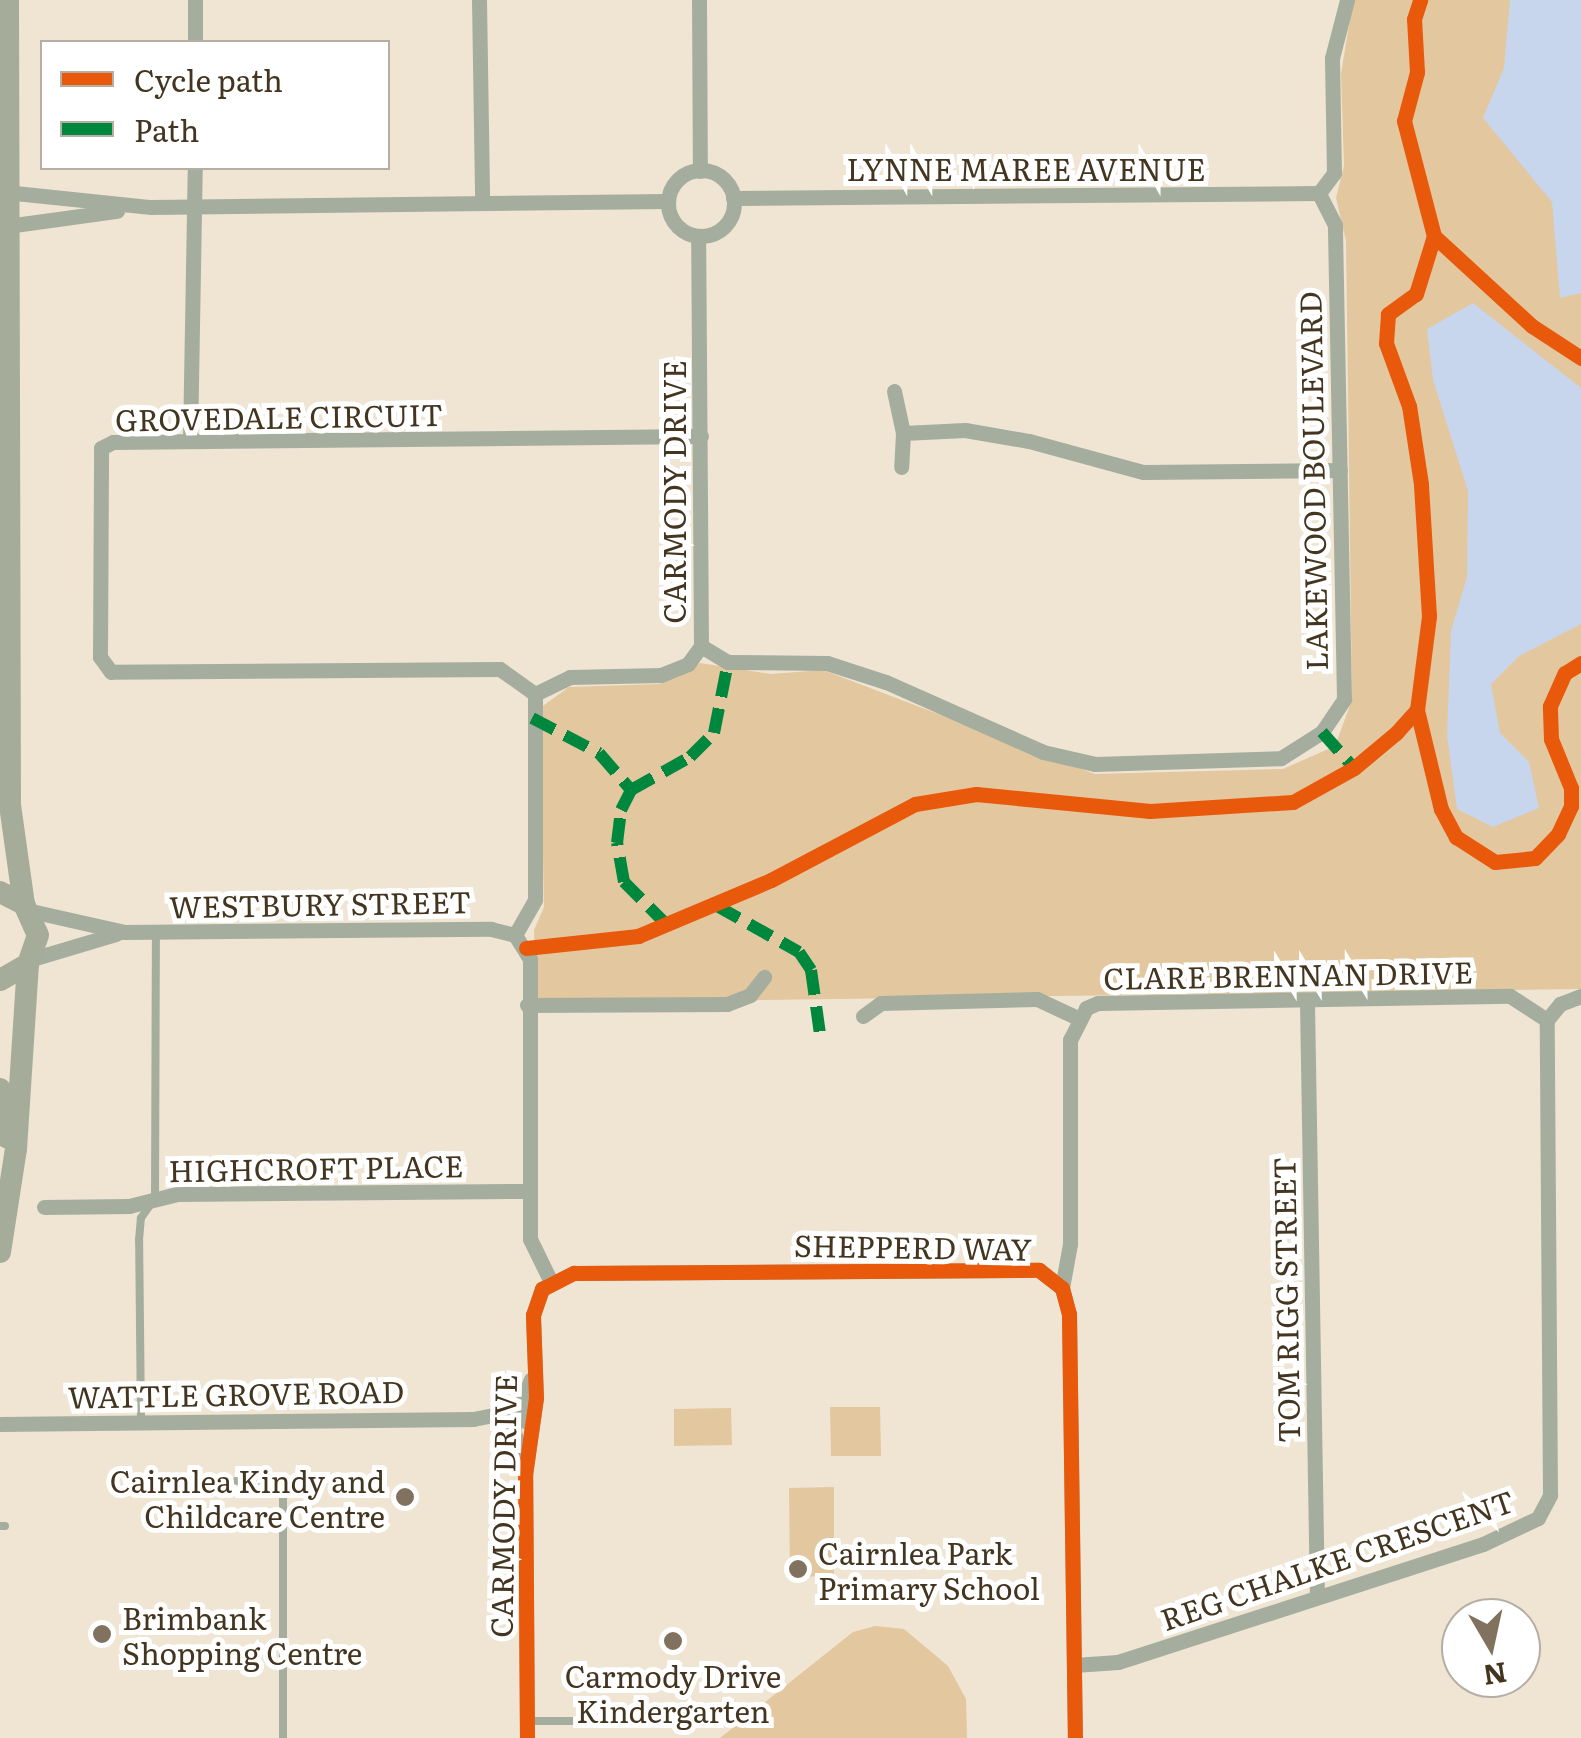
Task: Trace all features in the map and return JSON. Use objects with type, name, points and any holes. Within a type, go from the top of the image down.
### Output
[{"type":"street","points":[[0,1252],[10,1190],[30,961],[38,935],[27,908],[12,844],[14,746],[4,460],[2,192],[8,0]]},
{"type":"street","points":[[195,0],[195,40]]},
{"type":"street","points":[[479,0],[482,202]]},
{"type":"street","points":[[699,0],[700,170]]},
{"type":"street","points":[[1318,193],[1334,173],[1332,58],[1347,0]]},
{"type":"street","points":[[190,441],[195,170]]},
{"type":"street","points":[[700,170],[722,178],[733,198],[722,229],[698,236],[678,227],[667,201],[680,178],[700,170]]},
{"type":"street","points":[[2,192],[151,206],[667,201]]},
{"type":"street","name":"LYNNE MAREE AVENUE","points":[[733,198],[1318,193]]},
{"type":"street","name":"LAKEWOOD BOULEVARD","points":[[701,646],[728,662],[827,663],[886,682],[1044,752],[1095,764],[1280,758],[1322,732],[1344,698],[1335,225],[1318,193]]},
{"type":"street","points":[[3,226],[151,206]]},
{"type":"street","name":"CARMODY DRIVE","points":[[535,694],[570,676],[660,675],[688,664],[701,646],[698,236]]},
{"type":"street","points":[[894,391],[903,433],[901,467]]},
{"type":"street","points":[[903,433],[997,436],[1143,472],[1340,470]]},
{"type":"street","name":"GROVEDALE CIRCUIT","points":[[535,694],[500,669],[110,672],[100,657],[97,461],[113,442],[700,436]]},
{"type":"street","points":[[535,694],[535,900],[516,935],[530,959],[527,1005],[530,1238],[551,1282]]},
{"type":"street","points":[[0,790],[14,746]]},
{"type":"street","points":[[0,892],[27,908]]},
{"type":"street","name":"WESTBURY STREET","points":[[27,908],[124,932],[491,929],[516,935]]},
{"type":"street","name":"WESTBURY STREET","points":[[30,961],[124,932]]},
{"type":"street","points":[[0,980],[30,961]]},
{"type":"street","points":[[527,1005],[727,1004],[750,994],[764,977]]},
{"type":"street","name":"CLARE BRENNAN DRIVE","points":[[1062,1288],[1070,1244],[1070,1040],[1078,1018],[1098,1003],[1307,1003],[1510,996],[1547,1020]]},
{"type":"street","points":[[1547,1020],[1560,1004],[1581,996]]},
{"type":"street","points":[[863,1016],[882,1003],[1037,999],[1078,1018]]},
{"type":"street","name":"TOM RIGG STREET","points":[[1307,1003],[1317,1597]]},
{"type":"street","name":"REG CHALKE CRESCENT","points":[[1074,1665],[1118,1662],[1483,1544],[1538,1518],[1550,1495],[1547,1020]]},
{"type":"street","points":[[0,1089],[10,1190]]},
{"type":"street","name":"HIGHCROFT PLACE","points":[[44,1207],[129,1206],[155,1198],[530,1191]]},
{"type":"street","name":"SHEPPERD WAY","points":[[551,1282],[574,1273],[1040,1270],[1062,1288],[1069,1314],[1075,1738]]},
{"type":"street","name":"CARMODY DRIVE","points":[[526,1730],[525,1475],[520,1421],[533,1372],[533,1315],[551,1282]]},
{"type":"street","name":"WATTLE GROVE ROAD","points":[[0,1424],[473,1418],[520,1421]]},
{"type":"lane","points":[[141,1421],[139,1240],[141,1218],[155,1198],[156,932]]},
{"type":"lane","points":[[236,1481],[283,1481],[283,1738]]},
{"type":"lane","points":[[526,1730],[589,1721]]},
{"type":"shaded area","points":[[1353,0],[1581,0],[1581,989],[536,1003],[534,930],[544,907],[540,708],[569,687],[659,684],[700,663],[771,674],[823,670],[1095,774],[1283,769],[1335,746],[1352,700],[1346,241],[1336,198],[1344,166],[1341,74]]},
{"type":"shaded area","points":[[830,1407],[880,1407],[881,1456],[831,1456]]},
{"type":"shaded area","points":[[731,1408],[732,1445],[674,1446],[674,1409]]},
{"type":"shaded area","points":[[834,1487],[834,1576],[790,1577],[789,1488]]},
{"type":"shaded area","points":[[875,1626],[904,1629],[948,1666],[966,1699],[967,1738],[720,1738],[853,1632]]},
{"type":"water","points":[[1510,0],[1581,0],[1581,293],[1560,298],[1552,202],[1483,118],[1504,68]]},
{"type":"water","points":[[1473,303],[1581,388],[1581,624],[1519,656],[1491,684],[1500,733],[1529,762],[1539,808],[1493,827],[1457,809],[1447,735],[1451,631],[1467,577],[1468,491],[1433,380],[1427,329]]},
{"type":"marked path","points":[[667,925],[624,882],[617,843],[621,810],[631,790],[690,757],[714,733],[728,662]]},
{"type":"marked path","points":[[532,718],[599,753],[631,790]]},
{"type":"marked path","points":[[1322,732],[1354,768]]},
{"type":"marked path","points":[[717,906],[799,952],[811,970],[820,1034]]},
{"type":"cycle path","points":[[526,948],[638,936],[771,880],[915,804],[976,794],[1150,811],[1293,802],[1354,768],[1396,733],[1417,710],[1429,616],[1421,484],[1409,406],[1386,343],[1388,314],[1416,294],[1434,236],[1404,121],[1417,72],[1414,19],[1420,0]]},
{"type":"cycle path","points":[[1434,236],[1532,326],[1581,358]]},
{"type":"cycle path","points":[[1417,710],[1441,809],[1456,837],[1495,862],[1535,858],[1558,834],[1571,806],[1571,788],[1551,739],[1550,706],[1565,673],[1581,663]]},
{"type":"cycle path","points":[[527,1738],[525,1475],[536,1398],[533,1315],[542,1289],[574,1273],[1039,1270],[1062,1288],[1069,1314],[1075,1738]]},
{"type":"place","name":"Cairnlea Kindy and Childcare Centre","points":[[405,1497]]},
{"type":"place","name":"Cairnlea Park Primary School","points":[[798,1569]]},
{"type":"place","name":"Brimbank Shopping Centre","points":[[102,1634]]},
{"type":"place","name":"Carmody Drive Kindergarten","points":[[673,1641]]}]
